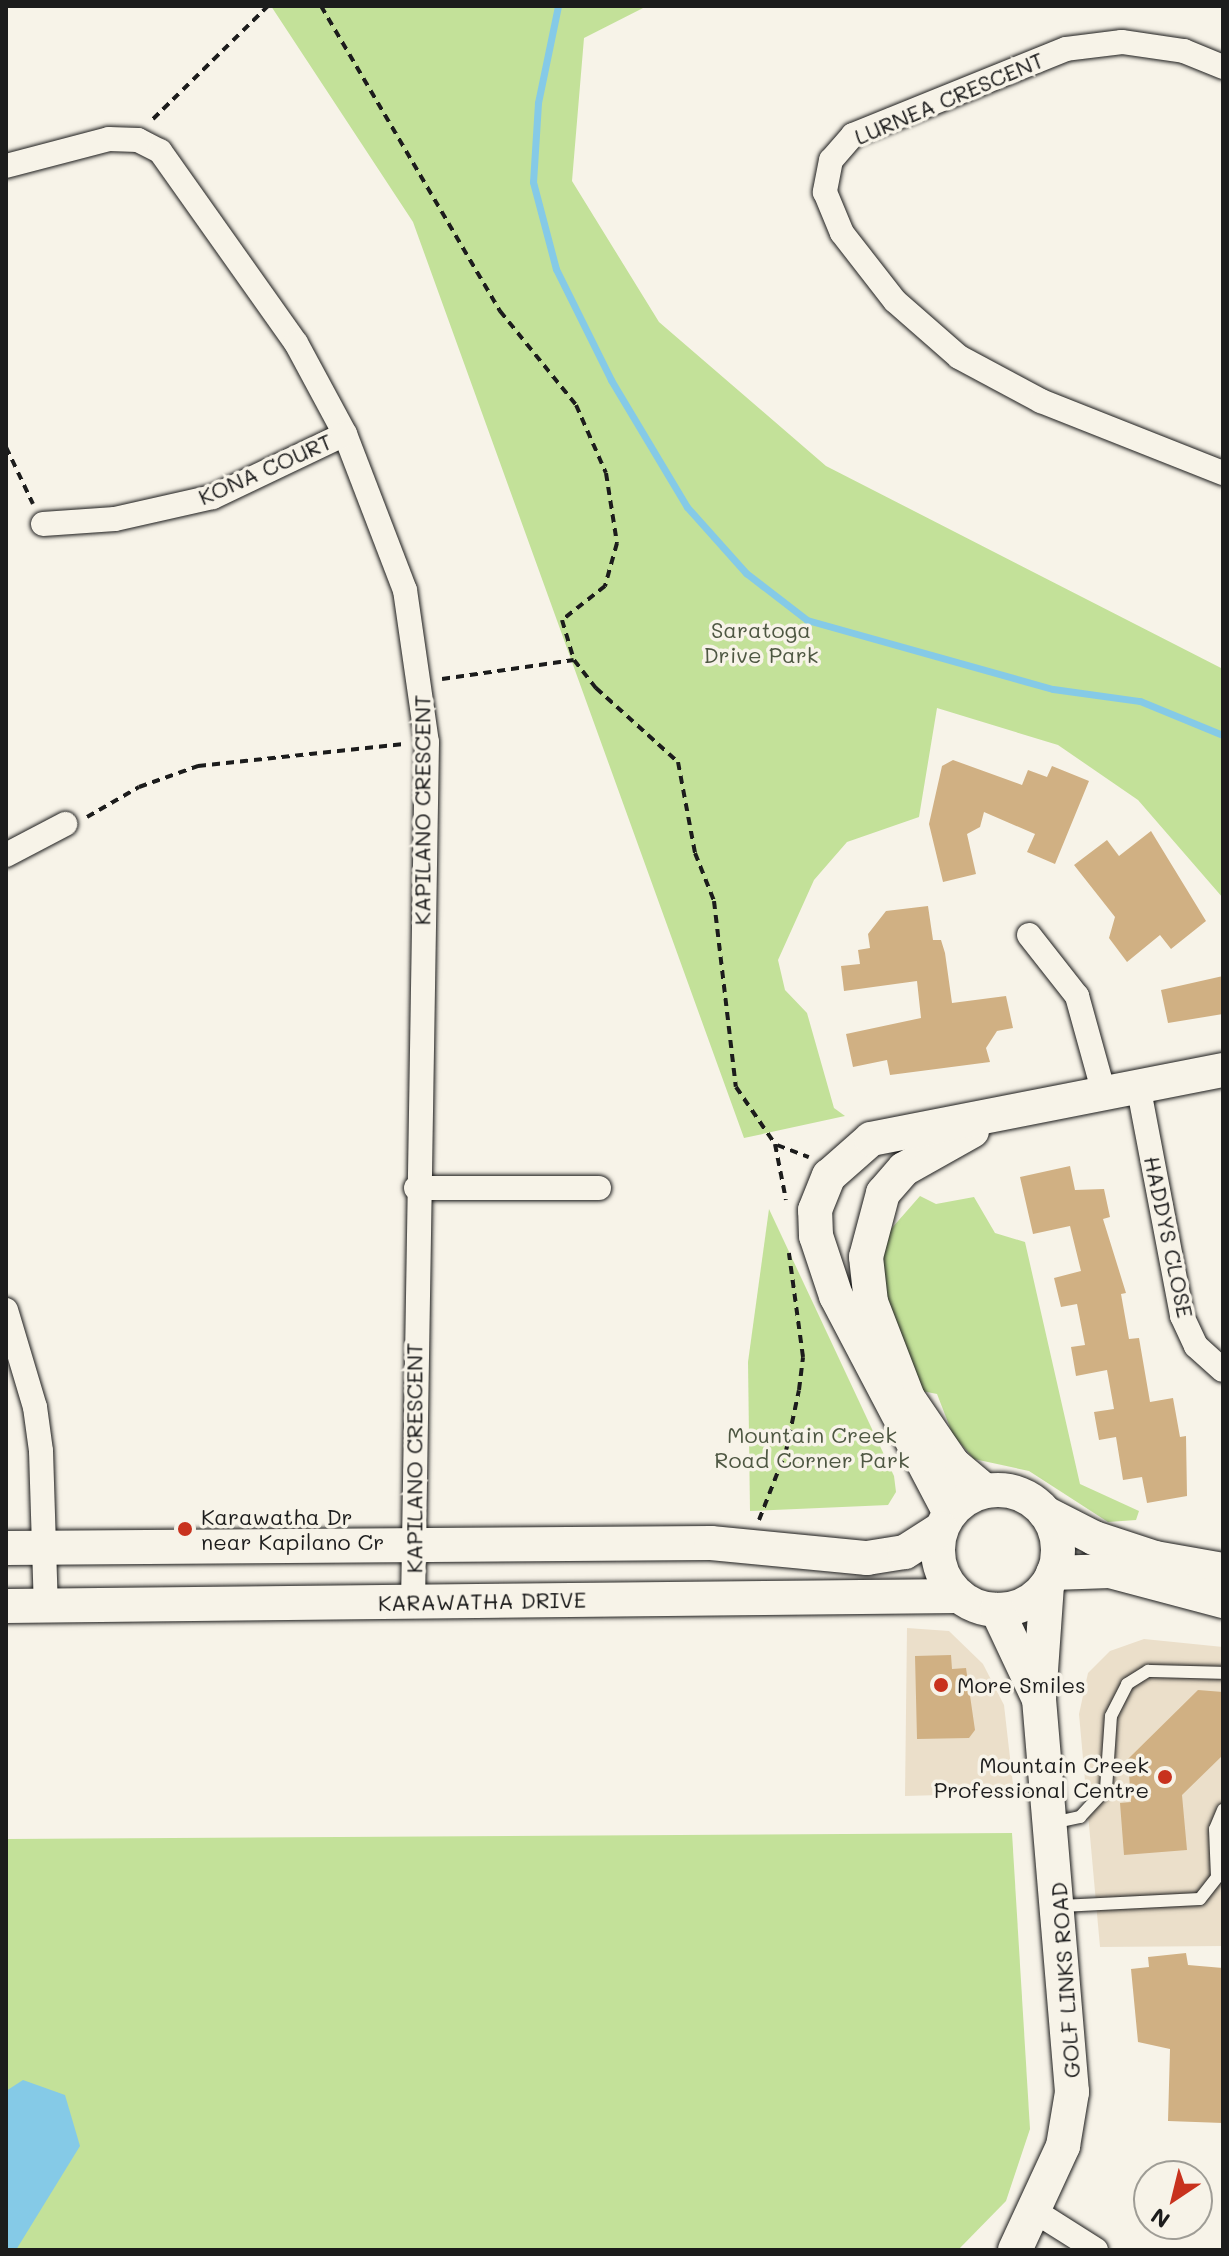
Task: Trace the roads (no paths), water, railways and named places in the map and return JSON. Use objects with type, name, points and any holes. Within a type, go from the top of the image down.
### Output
[{"type":"main road","points":[[1045,1513],[1058,1543],[1050,1579],[1033,1599],[997,1610],[959,1596],[939,1565],[945,1521],[836,1296],[816,1236],[815,1210],[829,1176],[871,1139],[1105,1097],[1223,1070]]},
{"type":"main road","points":[[1009,1115],[940,1146],[904,1169],[883,1193],[866,1257],[871,1302],[908,1398],[953,1464],[985,1491],[1018,1493],[1045,1513],[1094,1538],[1155,1558],[1223,1570]]},
{"type":"main road","points":[[6,1548],[711,1543],[867,1558],[905,1552],[985,1491]]},
{"type":"main road","points":[[1050,1579],[1110,1571],[1223,1601]]},
{"type":"main road","name":"GOLF LINKS ROAD","points":[[1015,2250],[1036,2212],[1063,2146],[1072,2092],[1061,1906],[1039,1699],[1050,1579]]},
{"type":"main road","name":"KARAWATHA DRIVE","points":[[6,1606],[959,1596]]},
{"type":"main road","name":"GOLF LINKS ROAD","points":[[997,1610],[1039,1699]]},
{"type":"street","name":"LURNEA CRESCENT","points":[[1223,67],[1184,51],[1122,42],[1066,49],[853,135],[831,160],[825,192],[842,233],[895,301],[959,357],[1041,401],[1223,473]]},
{"type":"street","name":"KAPILANO CRESCENT","points":[[6,166],[62,147],[138,140],[178,170],[296,343],[345,434],[405,590],[423,685],[427,742],[416,1188],[413,1603]]},
{"type":"street","name":"KONA COURT","points":[[43,524],[115,519],[213,497],[345,434]]},
{"type":"street","points":[[6,855],[65,824]]},
{"type":"street","points":[[1029,935],[1077,996],[1105,1097]]},
{"type":"street","name":"HADDYS CLOSE","points":[[1139,1090],[1182,1316],[1196,1346],[1223,1370]]},
{"type":"street","points":[[416,1188],[599,1188]]},
{"type":"street","points":[[6,1310],[35,1407],[46,1548],[46,1606]]},
{"type":"street","points":[[1036,2212],[1096,2250]]},
{"type":"lane","points":[[1051,1823],[1080,1817],[1106,1789],[1111,1716],[1127,1684],[1148,1671],[1223,1673]]},
{"type":"lane","points":[[1061,1906],[1200,1899],[1217,1877],[1215,1829],[1223,1810]]},
{"type":"water","points":[[23,2080],[65,2095],[80,2146],[16,2250],[6,2250],[6,2091]]},
{"type":"waterway","points":[[558,6],[538,103],[533,182],[556,269],[611,380],[687,507],[746,573],[807,620],[1053,689],[1140,701],[1223,735]]},
{"type":"place","name":"Karawatha Dr near Kapilano Cr","points":[[185,1529]]},
{"type":"place","name":"More Smiles","points":[[941,1685]]},
{"type":"place","name":"Mountain Creek Professional Centre","points":[[1165,1777]]},
{"type":"park label","name":"Saratoga Drive Park","points":[[761,642]]},
{"type":"park label","name":"Mountain Creek Road Corner Park","points":[[812,1446]]}]
